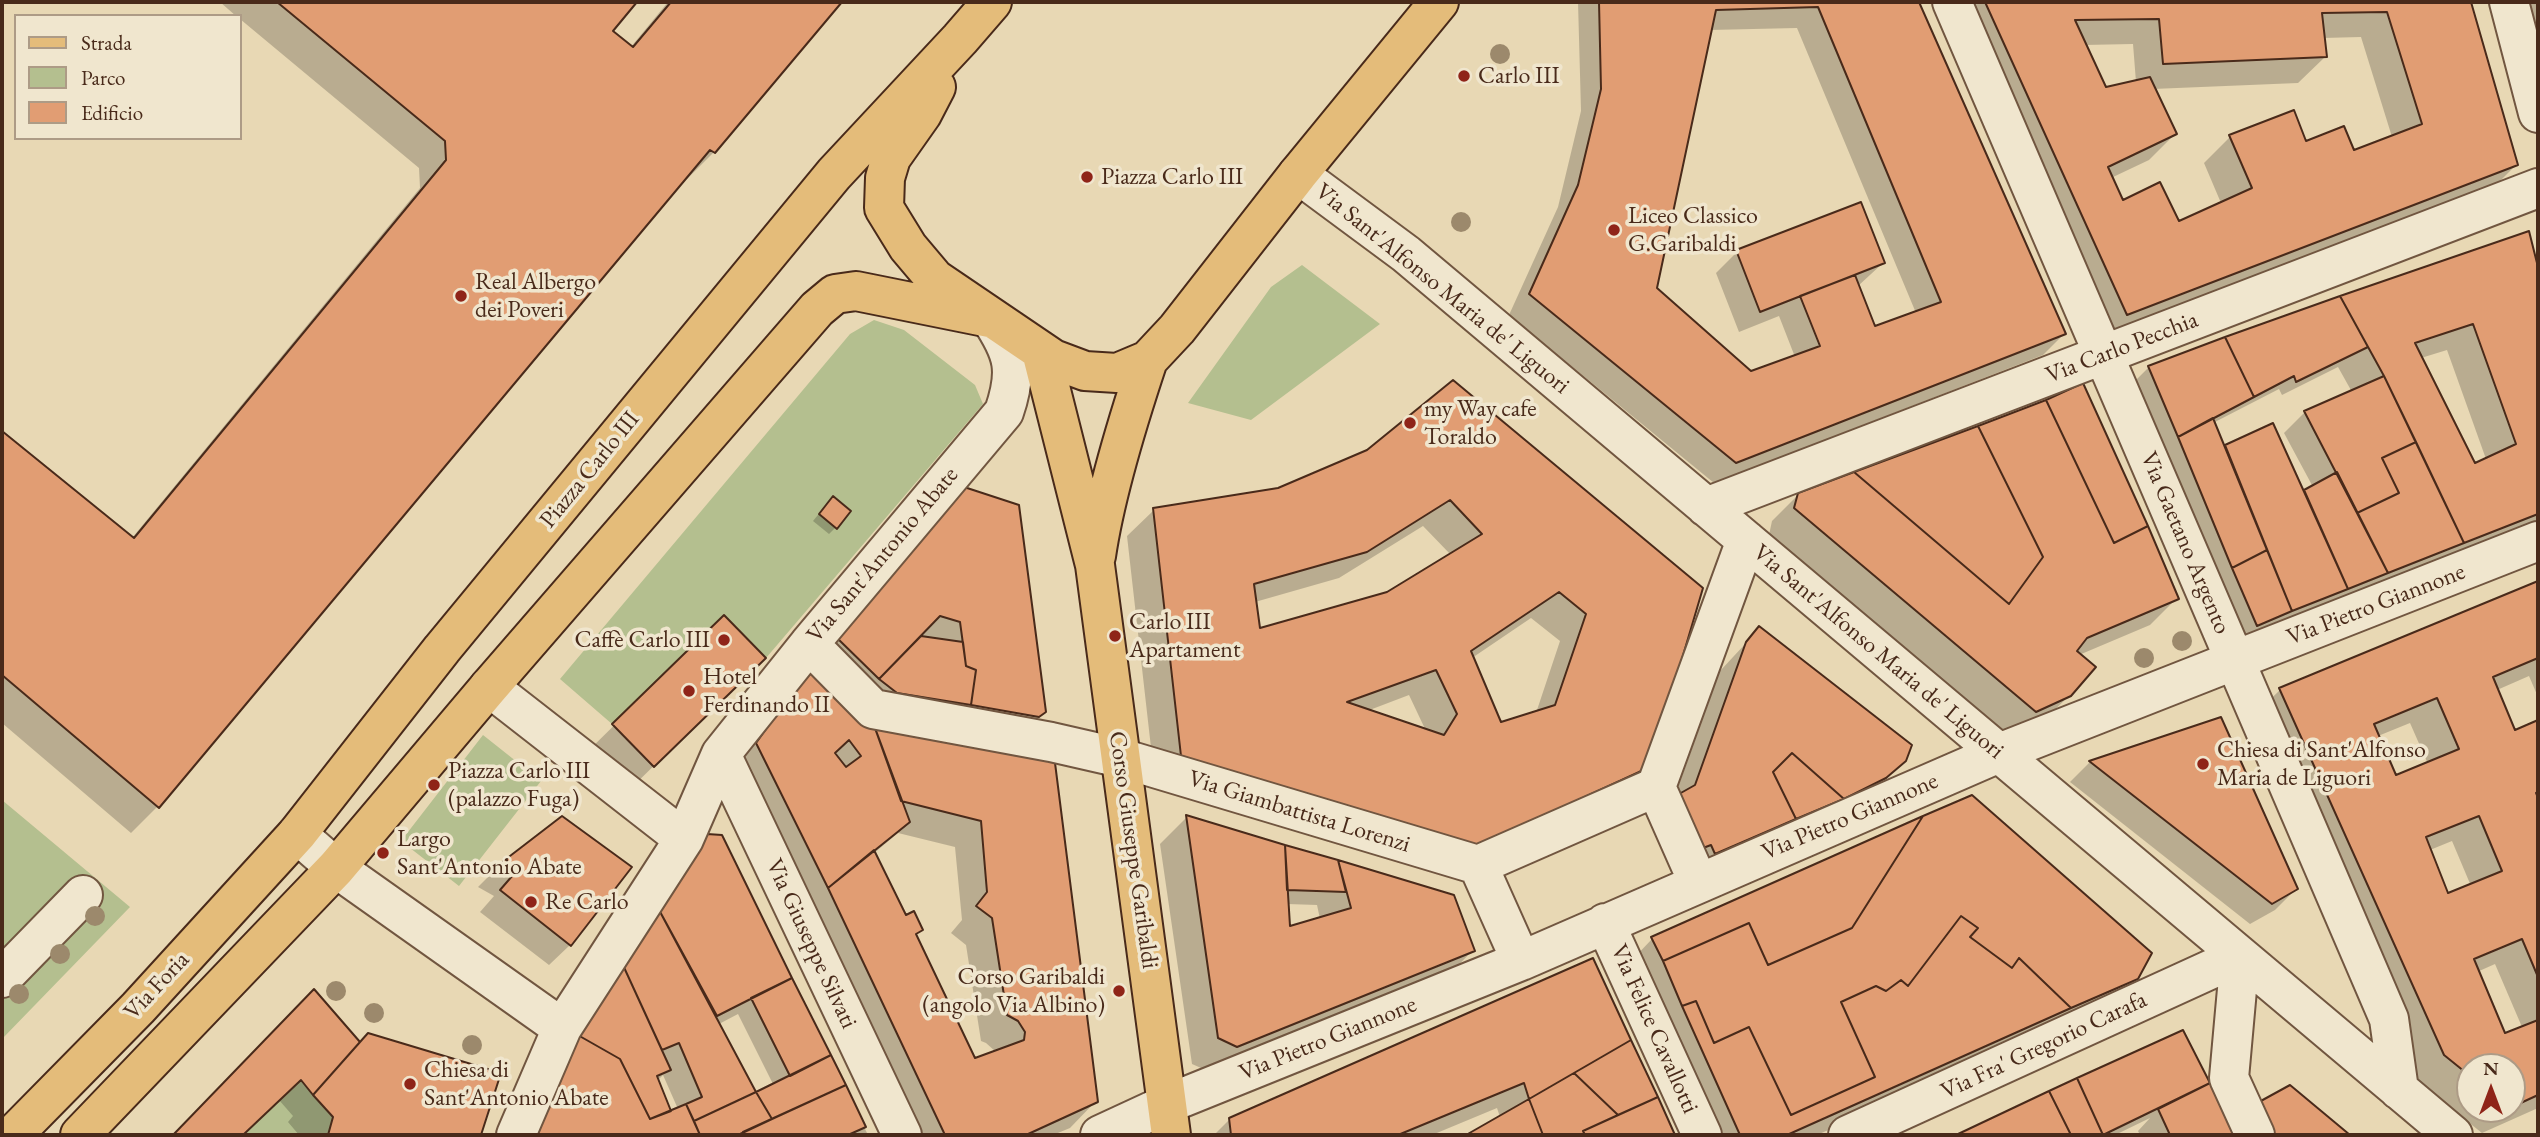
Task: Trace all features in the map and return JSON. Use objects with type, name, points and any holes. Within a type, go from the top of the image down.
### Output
[{"type":"main road","name":"Piazza Carlo III","points":[[442,649],[834,174],[992,2]]},
{"type":"main road","name":"Piazza Carlo III","points":[[960,39],[947,57],[933,96],[891,158],[885,178],[884,208],[908,247],[935,279],[990,318],[1053,359],[1085,372],[1117,373],[1148,360],[1177,329],[1298,174],[1439,2]]},
{"type":"main road","name":"Piazza Carlo III","points":[[489,687],[817,309],[835,294],[856,291],[886,295],[990,318]]},
{"type":"main road","name":"Corso Giuseppe Garibaldi","points":[[1041,351],[1095,565],[1169,1120]]},
{"type":"main road","name":"Corso Giuseppe Garibaldi","points":[[1095,565],[1100,531],[1148,360]]},
{"type":"main road","name":"Via Foria","points":[[13,1135],[138,1007],[297,834],[442,649]]},
{"type":"main road","name":"Via Foria","points":[[80,1135],[336,868],[489,687]]},
{"type":"street","name":"Via Gaetano Argento","points":[[1952,2],[2389,1019],[2399,1090]]},
{"type":"street","points":[[2509,2],[2538,113]]},
{"type":"street","name":"Via Sant'Alfonso Maria de' Liguori","points":[[1298,174],[1406,254],[2453,1135]]},
{"type":"street","name":"Via Carlo Pecchia","points":[[1706,507],[2538,188]]},
{"type":"street","name":"Via Sant'Antonio Abate","points":[[516,1135],[562,1028],[684,839],[721,754],[808,644],[1004,412],[1012,389],[1014,368],[1007,345],[990,318]]},
{"type":"street","points":[[1698,882],[1656,787],[1746,540]]},
{"type":"street","name":"Via Pietro Giannone","points":[[1100,1135],[1169,1120],[1605,923],[1998,753],[2538,541]]},
{"type":"street","name":"Via Giambattista Lorenzi","points":[[808,644],[873,709],[1051,742],[1121,758],[1478,865]]},
{"type":"street","points":[[489,687],[684,839]]},
{"type":"street","name":"Via Giuseppe Silvati","points":[[721,754],[902,1135]]},
{"type":"street","points":[[1521,961],[1478,865],[1656,787]]},
{"type":"street","points":[[297,834],[336,868],[562,1028]]},
{"type":"street","points":[[2,978],[83,895]]},
{"type":"street","name":"Via Felice Cavallotti","points":[[1605,923],[1702,1135]]},
{"type":"street","points":[[2240,956],[2229,1078],[2255,1135]]},
{"type":"street","name":"Via Fra' Gregorio Carafa","points":[[1851,1135],[2240,956]]},
{"type":"green space","points":[[1302,265],[1380,324],[1251,420],[1188,403],[1271,287]]},
{"type":"green space","points":[[874,320],[904,330],[975,385],[983,404],[766,658],[724,615],[612,724],[560,679],[850,334]]},
{"type":"green space","points":[[483,735],[541,781],[459,886],[401,841]]},
{"type":"green space","points":[[2,800],[130,907],[2,1039]]},
{"type":"green space","points":[[301,1080],[333,1117],[328,1135],[243,1135]]},
{"type":"building","name":"Real Albergo dei Poveri","points":[[277,2],[637,2],[613,31],[633,47],[671,2],[842,2],[715,153],[710,150],[159,808],[2,675],[2,431],[134,538],[446,160],[445,141]]},
{"type":"building","name":"Liceo Classico G.Garibaldi","points":[[1599,2],[1919,2],[2066,334],[1736,463],[1529,294],[1578,185],[1601,89]],"holes":[[[1818,7],[1941,302],[1875,326],[1855,275],[1800,296],[1820,346],[1751,371],[1657,288],[1716,10]]]},
{"type":"building","points":[[1985,2],[2471,2],[2518,165],[2127,315]],"holes":[[[2387,12],[2422,124],[2354,150],[2344,126],[2306,141],[2294,110],[2229,135],[2252,188],[2179,221],[2160,182],[2123,200],[2108,167],[2177,134],[2150,77],[2106,87],[2075,20],[2159,19],[2163,64],[2327,57],[2322,13]]]},
{"type":"building","points":[[1861,202],[1885,263],[1760,312],[1736,250]]},
{"type":"building","points":[[2529,231],[2538,267],[2538,514],[2464,543],[2384,376],[2340,296]],"holes":[[[2473,324],[2516,444],[2475,463],[2415,343]]]},
{"type":"building","points":[[2340,296],[2368,347],[2296,382],[2294,376],[2254,397],[2225,337]]},
{"type":"building","points":[[2225,337],[2254,397],[2178,437],[2148,366]]},
{"type":"building","points":[[2384,376],[2416,442],[2382,458],[2399,493],[2357,513],[2304,411]]},
{"type":"building","points":[[1453,380],[1703,588],[1650,767],[1474,848],[1181,756],[1153,508],[1278,488],[1367,450]],"holes":[[[1450,500],[1482,534],[1387,592],[1260,628],[1254,584],[1367,552]],[[1559,592],[1586,614],[1555,705],[1501,722],[1471,651]],[[1436,670],[1457,714],[1444,735],[1347,702]]]},
{"type":"building","points":[[2083,383],[2148,526],[2114,543],[2046,400]]},
{"type":"building","points":[[2046,400],[2114,543],[2148,526],[2179,599],[2087,638],[2077,651],[2096,667],[2071,696],[2036,712],[1794,508],[1798,493],[1854,472],[2009,604],[2043,557],[1978,426]]},
{"type":"building","points":[[2213,418],[2267,550],[2232,568],[2178,437]]},
{"type":"building","points":[[2273,423],[2348,589],[2292,611],[2225,445]]},
{"type":"building","points":[[1978,426],[2043,557],[2009,604],[1854,472]]},
{"type":"building","points":[[2416,442],[2464,543],[2388,573],[2357,513],[2399,493],[2382,458]]},
{"type":"building","points":[[2337,472],[2388,573],[2348,589],[2304,490]]},
{"type":"building","points":[[961,486],[1019,505],[1046,712],[1039,717],[971,705],[976,670],[966,666],[960,622],[940,616],[879,679],[835,636]]},
{"type":"building","points":[[833,496],[851,511],[837,529],[819,514]]},
{"type":"building","points":[[2267,550],[2292,611],[2257,626],[2232,568]]},
{"type":"building","points":[[2538,581],[2538,658],[2493,677],[2515,730],[2538,720],[2538,977],[2522,939],[2474,959],[2505,1033],[2538,1020],[2538,1095],[2526,1101],[2526,1053],[2456,1053],[2456,1065],[2444,1055],[2279,688]],"holes":[[[2437,698],[2459,749],[2396,775],[2374,724]],[[2479,816],[2502,871],[2448,893],[2426,837]]]},
{"type":"building","name":"Hotel Ferdinando II","points":[[724,615],[766,658],[654,767],[612,724]]},
{"type":"building","points":[[1759,626],[1912,745],[1906,761],[1886,778],[1844,799],[1792,753],[1773,772],[1796,819],[1715,854],[1711,845],[1703,848],[1679,794],[1695,785],[1746,642]]},
{"type":"building","points":[[921,636],[963,642],[966,666],[976,670],[971,705],[897,693],[879,679]]},
{"type":"building","points":[[811,666],[871,717],[910,822],[828,888],[756,743]],"holes":[[[849,740],[861,756],[846,767],[835,753]]]},
{"type":"building","points":[[871,717],[1054,755],[1098,1102],[1026,1135],[945,1135],[828,888],[874,850],[906,915],[914,911],[923,930],[916,934],[975,1058],[1024,1040],[1025,1032],[1018,1021],[1007,1015],[992,918],[976,906],[987,892],[981,821],[901,801]]},
{"type":"building","points":[[2221,717],[2298,889],[2272,904],[2089,761]]},
{"type":"building","points":[[1792,753],[1844,799],[1796,819],[1773,772]]},
{"type":"building","points":[[1972,795],[2152,953],[2138,979],[2071,1008],[2019,958],[2012,968],[1970,937],[1978,928],[1961,916],[1908,986],[1901,980],[1886,991],[1876,986],[1841,1002],[1875,1077],[1791,1115],[1749,1027],[1714,1043],[1696,1001],[1682,1006],[1663,961],[1749,923],[1768,965],[1852,928],[1923,816]]},
{"type":"building","points":[[1186,815],[1285,845],[1290,926],[1351,908],[1338,860],[1454,895],[1475,951],[1237,1047],[1218,1038]]},
{"type":"building","points":[[562,816],[632,867],[571,946],[500,890],[513,875],[497,866]]},
{"type":"building","points":[[1923,816],[1852,928],[1768,965],[1749,923],[1663,961],[1651,937]]},
{"type":"building","points":[[707,834],[722,835],[792,978],[717,1016],[658,908]]},
{"type":"building","points":[[1285,845],[1338,860],[1346,892],[1287,890]]},
{"type":"building","points":[[658,908],[756,1092],[694,1121],[686,1104],[702,1097],[679,1043],[662,1050],[622,963]]},
{"type":"building","points":[[1961,916],[1978,928],[1970,937],[2012,968],[2019,958],[2071,1008],[1787,1135],[1740,1135],[1682,1006],[1696,1001],[1714,1043],[1749,1027],[1791,1115],[1875,1077],[1841,1002],[1876,986],[1886,991],[1901,980],[1908,986]]},
{"type":"building","points":[[1593,958],[1631,1040],[1529,1099],[1524,1083],[1398,1135],[1231,1135],[1229,1118]]},
{"type":"building","points":[[622,963],[671,1070],[657,1076],[671,1111],[650,1119],[620,1059],[576,1034]]},
{"type":"building","points":[[792,978],[831,1055],[790,1076],[751,998]]},
{"type":"building","points":[[314,989],[360,1042],[313,1095],[301,1080],[243,1135],[173,1135]]},
{"type":"building","points":[[2183,1030],[2210,1083],[2103,1135],[2077,1078]]},
{"type":"building","name":"Chiesa di Sant'Antonio Abate","points":[[368,1033],[501,1073],[481,1135],[328,1135],[333,1117],[313,1095]]},
{"type":"building","points":[[576,1034],[620,1059],[650,1119],[686,1104],[700,1135],[528,1135]]},
{"type":"building","points":[[1631,1040],[1658,1097],[1618,1115],[1574,1073]]},
{"type":"building","points":[[831,1055],[846,1085],[772,1119],[756,1092]]},
{"type":"building","points":[[1574,1073],[1618,1115],[1583,1131],[1585,1135],[1543,1135],[1529,1099]]},
{"type":"building","points":[[2077,1078],[2103,1135],[2071,1135],[2049,1091]]},
{"type":"building","points":[[2210,1083],[2234,1135],[2170,1135],[2158,1109]]},
{"type":"building","points":[[846,1085],[866,1127],[848,1135],[743,1135],[743,1132]]},
{"type":"building","points":[[2290,1085],[2350,1135],[2274,1135],[2259,1102]]},
{"type":"building","points":[[2049,1091],[2071,1135],[1956,1135]]},
{"type":"building","points":[[756,1092],[772,1119],[738,1135],[700,1135],[694,1121]]},
{"type":"building","points":[[1658,1097],[1675,1135],[1585,1135],[1583,1131]]},
{"type":"building","points":[[1529,1099],[1543,1135],[1466,1135]]},
{"type":"place","name":"Carlo III","points":[[1464,76]]},
{"type":"place","name":"Piazza Carlo III","points":[[1087,177]]},
{"type":"place","name":"Liceo Classico G.Garibaldi","points":[[1614,230]]},
{"type":"place","name":"Real Albergo dei Poveri","points":[[461,296]]},
{"type":"place","name":"my Way cafe Toraldo","points":[[1410,423]]},
{"type":"place","name":"Carlo III Apartament","points":[[1115,636]]},
{"type":"place","name":"Caffè Carlo III","points":[[724,640]]},
{"type":"place","name":"Hotel Ferdinando II","points":[[689,691]]},
{"type":"place","name":"Chiesa di Sant'Alfonso Maria de Liguori","points":[[2203,764]]},
{"type":"place","name":"Piazza Carlo III (palazzo Fuga)","points":[[434,785]]},
{"type":"place","name":"Largo Sant'Antonio Abate","points":[[383,853]]},
{"type":"place","name":"Re Carlo","points":[[531,902]]},
{"type":"place","name":"Corso Garibaldi (angolo Via Albino)","points":[[1119,991]]},
{"type":"place","name":"Chiesa di Sant'Antonio Abate","points":[[410,1084]]}]
